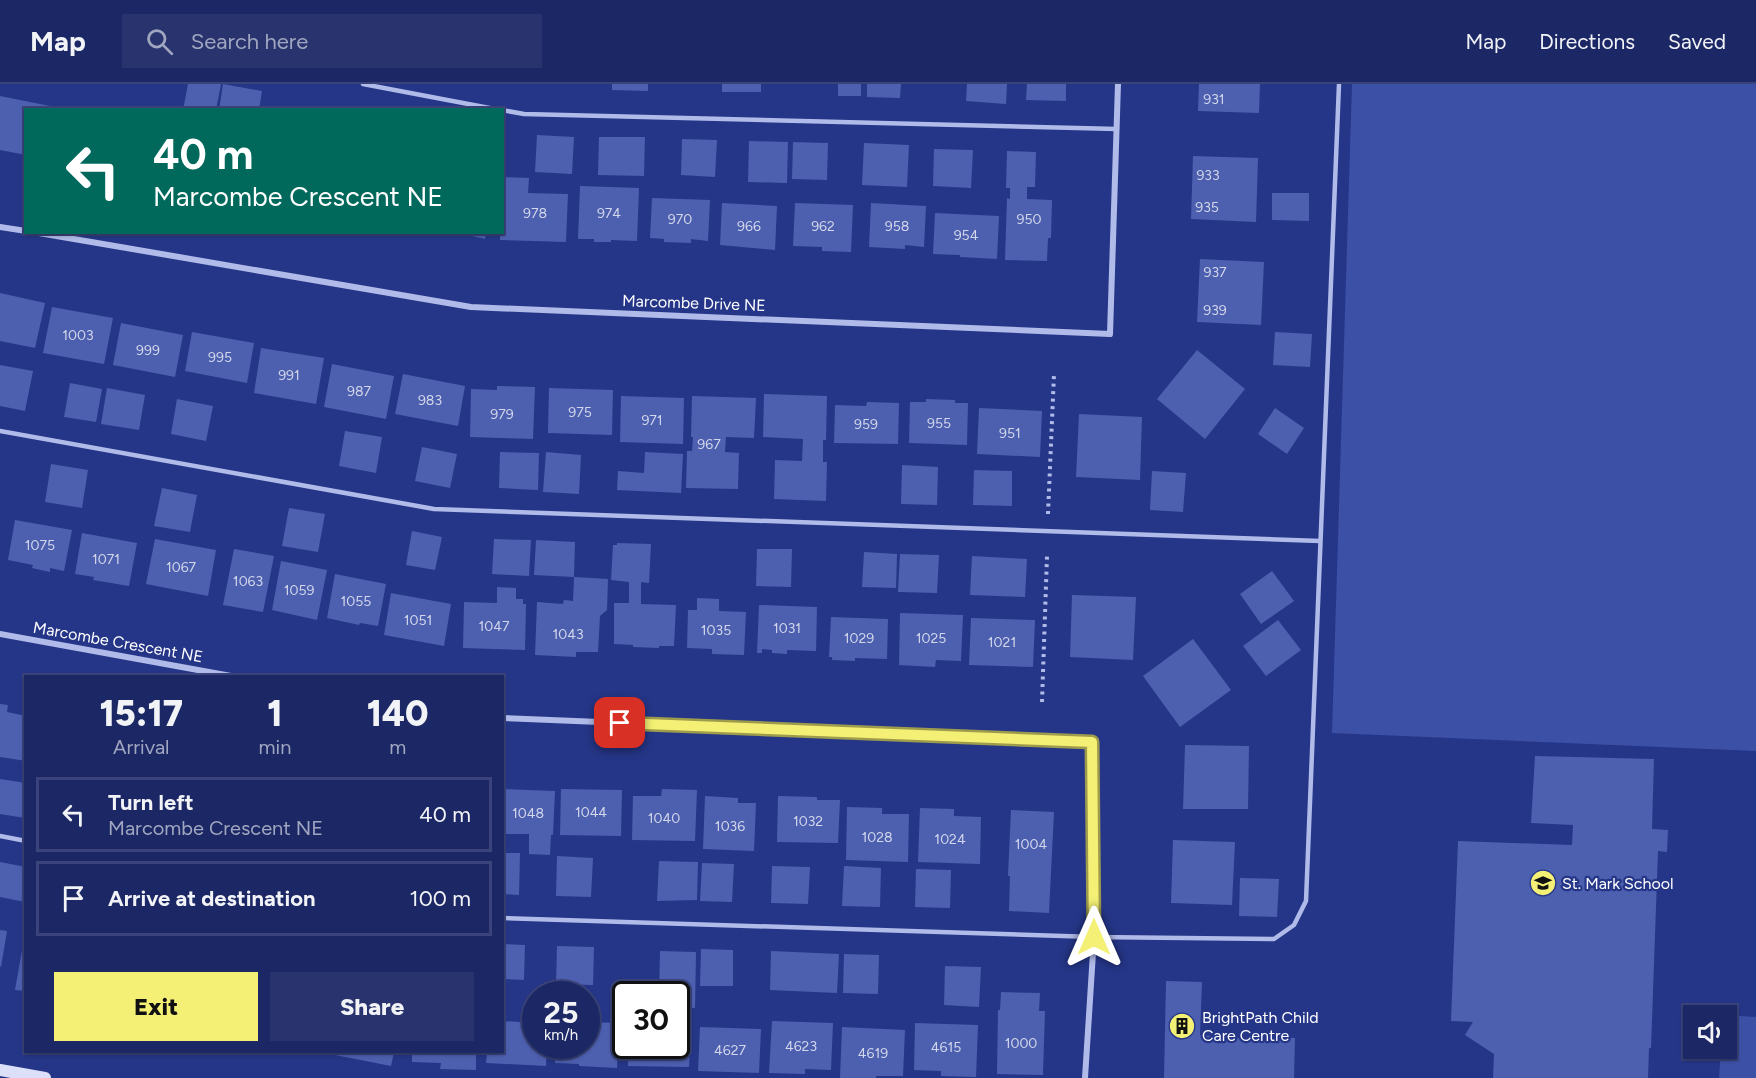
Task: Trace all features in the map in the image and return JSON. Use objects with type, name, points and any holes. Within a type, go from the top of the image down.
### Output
[{"type":"street","name":"Marcombe Drive NE","points":[[45,234],[471,307],[1110,334],[1118,84]]},
{"type":"street","points":[[0,227],[24,231]]},
{"type":"street","name":"Marcombe Crescent NE","points":[[0,634],[226,675]]},
{"type":"street","points":[[504,718],[1092,742],[1094,937],[1085,1078]]},
{"type":"street","points":[[0,1070],[45,1078]]},
{"type":"lane","points":[[363,84],[490,108]]},
{"type":"lane","points":[[504,918],[1094,937],[1274,939],[1294,926],[1306,901],[1339,84]]},
{"type":"lane","points":[[504,110],[536,114],[1117,129]]},
{"type":"lane","points":[[0,431],[434,509],[1320,541]]},
{"type":"lane","points":[[0,836],[24,841]]},
{"type":"path","points":[[1048,517],[1054,374]]},
{"type":"path","points":[[1042,702],[1047,556]]},
{"type":"shaded area","points":[[1352,84],[1756,84],[1756,751],[1332,733]]},
{"type":"shaded area","points":[[1737,1016],[1756,1017],[1756,1078],[1719,1078],[1720,1059],[1737,1059]]},
{"type":"building","points":[[188,84],[221,84],[216,108],[183,108]]},
{"type":"building","points":[[223,84],[262,91],[259,108],[219,108]]},
{"type":"building","points":[[612,84],[648,84],[648,91],[612,90]]},
{"type":"building","points":[[722,84],[761,84],[761,92],[722,92]]},
{"type":"building","points":[[838,84],[861,84],[861,96],[838,96]]},
{"type":"building","points":[[867,84],[901,84],[900,98],[867,97]]},
{"type":"building","points":[[967,84],[1007,84],[1006,104],[966,101]]},
{"type":"building","points":[[1027,84],[1066,84],[1066,101],[1026,100]]},
{"type":"building","points":[[1199,84],[1260,84],[1259,113],[1198,111]]},
{"type":"building","points":[[0,96],[55,107],[24,108],[24,155],[0,150]]},
{"type":"building","points":[[537,135],[574,137],[572,174],[535,172]]},
{"type":"building","points":[[599,137],[645,137],[644,176],[598,175]]},
{"type":"building","points":[[682,139],[717,140],[715,177],[681,175]]},
{"type":"building","points":[[749,141],[788,142],[787,183],[748,182]]},
{"type":"building","points":[[793,142],[828,143],[827,180],[792,179]]},
{"type":"building","points":[[864,143],[909,145],[907,187],[862,185]]},
{"type":"building","points":[[934,149],[973,150],[971,188],[933,186]]},
{"type":"building","points":[[1007,151],[1036,152],[1035,187],[1027,187],[1027,199],[1052,200],[1051,238],[1048,238],[1047,261],[1005,260],[1007,198],[1010,199],[1010,188],[1006,188]]},
{"type":"building","points":[[1193,156],[1258,158],[1256,222],[1191,219]]},
{"type":"building","points":[[504,177],[529,178],[528,193],[568,194],[566,242],[500,240],[500,234],[504,234]]},
{"type":"building","points":[[580,186],[639,188],[637,241],[594,242],[594,239],[578,239]]},
{"type":"building","points":[[1272,193],[1309,193],[1309,221],[1272,220]]},
{"type":"building","points":[[652,198],[710,200],[708,241],[691,239],[691,243],[664,242],[664,239],[650,238]]},
{"type":"building","points":[[722,203],[777,206],[775,250],[720,245]]},
{"type":"building","points":[[795,203],[853,205],[851,252],[822,251],[822,247],[793,246]]},
{"type":"building","points":[[871,203],[926,206],[924,247],[905,245],[905,249],[869,247]]},
{"type":"building","points":[[935,213],[999,216],[997,259],[933,254]]},
{"type":"building","points":[[464,234],[486,234],[485,239]]},
{"type":"building","points":[[1200,259],[1264,262],[1261,325],[1197,322]]},
{"type":"building","points":[[0,293],[45,303],[35,348],[0,341]]},
{"type":"building","points":[[52,307],[113,318],[104,364],[43,353]]},
{"type":"building","points":[[121,323],[183,335],[175,377],[113,365]]},
{"type":"building","points":[[192,332],[254,343],[247,383],[185,371]]},
{"type":"building","points":[[1275,332],[1312,334],[1310,367],[1273,365]]},
{"type":"building","points":[[261,348],[324,358],[316,404],[254,393]]},
{"type":"building","points":[[1197,350],[1245,389],[1205,439],[1157,399]]},
{"type":"building","points":[[332,364],[394,376],[386,419],[324,407]]},
{"type":"building","points":[[0,365],[33,371],[25,411],[0,406]]},
{"type":"building","points":[[403,374],[465,386],[458,426],[395,414]]},
{"type":"building","points":[[70,383],[102,389],[96,422],[64,417]]},
{"type":"building","points":[[497,386],[535,387],[533,439],[470,437],[471,389],[497,390]]},
{"type":"building","points":[[107,388],[145,395],[139,430],[101,424]]},
{"type":"building","points":[[549,388],[613,390],[612,435],[548,433]]},
{"type":"building","points":[[764,394],[827,396],[826,440],[823,440],[823,462],[827,462],[826,501],[774,499],[775,460],[802,461],[803,439],[763,437]]},
{"type":"building","points":[[621,396],[684,398],[683,444],[620,442]]},
{"type":"building","points":[[692,396],[756,398],[754,438],[726,437],[725,452],[739,453],[738,489],[686,488],[687,451],[692,451],[693,437],[691,437]]},
{"type":"building","points":[[177,399],[213,406],[206,441],[171,434]]},
{"type":"building","points":[[926,399],[968,403],[967,445],[909,443],[910,402],[926,402]]},
{"type":"building","points":[[867,402],[899,403],[898,444],[834,443],[835,405],[866,406]]},
{"type":"building","points":[[979,408],[1042,411],[1040,457],[977,454]]},
{"type":"building","points":[[1275,408],[1304,428],[1287,454],[1258,434]]},
{"type":"building","points":[[1079,414],[1142,417],[1140,480],[1076,477]]},
{"type":"building","points":[[345,431],[382,437],[376,473],[339,466]]},
{"type":"building","points":[[422,447],[457,454],[450,488],[415,481]]},
{"type":"building","points":[[500,452],[539,453],[538,490],[499,488]]},
{"type":"building","points":[[546,452],[581,455],[579,494],[543,492]]},
{"type":"building","points":[[645,452],[683,454],[681,493],[617,490],[618,471],[644,473]]},
{"type":"building","points":[[51,464],[88,470],[82,508],[45,502]]},
{"type":"building","points":[[902,465],[938,467],[937,505],[901,504]]},
{"type":"building","points":[[974,470],[1012,471],[1012,506],[973,505]]},
{"type":"building","points":[[1152,471],[1186,473],[1183,512],[1150,510]]},
{"type":"building","points":[[162,488],[197,495],[190,532],[154,526]]},
{"type":"building","points":[[289,508],[325,514],[318,552],[282,546]]},
{"type":"building","points":[[15,520],[72,530],[64,571],[50,568],[50,572],[32,568],[33,565],[8,560]]},
{"type":"building","points":[[412,531],[442,537],[435,570],[406,565]]},
{"type":"building","points":[[82,533],[137,543],[129,586],[93,580],[94,577],[75,574]]},
{"type":"building","points":[[155,539],[216,550],[208,596],[146,584]]},
{"type":"building","points":[[494,539],[531,540],[529,576],[492,574]]},
{"type":"building","points":[[536,540],[575,542],[574,577],[534,575]]},
{"type":"building","points":[[617,543],[651,544],[649,583],[641,582],[641,604],[676,605],[674,646],[659,646],[659,648],[614,644],[614,603],[629,603],[629,582],[611,580],[613,545]]},
{"type":"building","points":[[234,549],[274,556],[263,612],[223,605]]},
{"type":"building","points":[[757,549],[792,549],[791,587],[756,586]]},
{"type":"building","points":[[864,552],[897,554],[896,588],[862,587]]},
{"type":"building","points":[[900,554],[939,555],[937,593],[898,592]]},
{"type":"building","points":[[972,556],[1027,559],[1025,597],[970,595]]},
{"type":"building","points":[[281,561],[327,570],[317,620],[272,610]]},
{"type":"building","points":[[1272,571],[1294,601],[1261,624],[1240,594]]},
{"type":"building","points":[[335,574],[386,584],[378,626],[360,623],[359,625],[327,618]]},
{"type":"building","points":[[574,577],[608,579],[607,610],[600,616],[598,652],[576,652],[576,657],[535,655],[537,602],[563,604],[564,600],[573,601]]},
{"type":"building","points":[[497,587],[516,588],[516,599],[523,599],[523,604],[526,604],[525,650],[463,648],[464,602],[497,603]]},
{"type":"building","points":[[391,593],[451,604],[444,646],[384,635]]},
{"type":"building","points":[[1072,595],[1136,597],[1133,660],[1070,657]]},
{"type":"building","points":[[697,598],[719,599],[719,611],[746,612],[744,655],[712,654],[712,649],[687,648],[688,610],[697,610]]},
{"type":"building","points":[[759,605],[817,607],[816,651],[787,650],[787,654],[772,653],[772,650],[762,649],[762,653],[757,653]]},
{"type":"building","points":[[900,613],[963,615],[961,661],[936,660],[935,667],[899,665]]},
{"type":"building","points":[[831,617],[888,619],[887,659],[832,660],[832,657],[829,657]]},
{"type":"building","points":[[971,618],[1035,620],[1033,667],[969,665]]},
{"type":"building","points":[[1278,620],[1301,650],[1266,676],[1243,646]]},
{"type":"building","points":[[1193,639],[1231,690],[1180,727],[1143,676]]},
{"type":"building","points":[[0,704],[8,705],[7,712],[24,716],[24,761],[0,757]]},
{"type":"building","points":[[1185,745],[1249,746],[1248,809],[1183,809]]},
{"type":"building","points":[[1535,756],[1654,759],[1652,829],[1668,830],[1667,852],[1658,851],[1648,1078],[1493,1078],[1494,1054],[1465,1035],[1473,1022],[1451,1021],[1458,841],[1572,845],[1573,825],[1531,823]]},
{"type":"building","points":[[0,779],[24,783],[24,818],[0,814]]},
{"type":"building","points":[[504,789],[555,791],[550,855],[529,854],[529,834],[504,834]]},
{"type":"building","points":[[561,789],[622,790],[621,836],[560,835]]},
{"type":"building","points":[[662,789],[697,790],[695,841],[632,840],[633,796],[661,796]]},
{"type":"building","points":[[705,796],[738,798],[738,803],[756,803],[754,851],[703,849]]},
{"type":"building","points":[[778,796],[840,800],[838,843],[777,842]]},
{"type":"building","points":[[847,807],[882,808],[882,814],[909,814],[908,862],[846,860]]},
{"type":"building","points":[[920,808],[954,809],[954,816],[981,817],[980,864],[918,862]]},
{"type":"building","points":[[1011,810],[1054,812],[1049,913],[1009,911]]},
{"type":"building","points":[[1173,840],[1235,842],[1232,905],[1171,903]]},
{"type":"building","points":[[504,853],[520,853],[519,895],[504,894]]},
{"type":"building","points":[[557,856],[593,858],[591,897],[556,896]]},
{"type":"building","points":[[659,861],[698,862],[697,900],[657,901]]},
{"type":"building","points":[[0,862],[24,867],[24,902],[0,897]]},
{"type":"building","points":[[702,863],[734,864],[732,902],[700,901]]},
{"type":"building","points":[[772,866],[810,867],[808,904],[771,903]]},
{"type":"building","points":[[844,866],[881,868],[880,907],[842,906]]},
{"type":"building","points":[[916,869],[951,870],[950,908],[915,907]]},
{"type":"building","points":[[1240,878],[1279,879],[1277,917],[1239,916]]},
{"type":"building","points":[[0,930],[7,931],[1,967],[0,966]]},
{"type":"building","points":[[24,939],[24,991],[15,990]]},
{"type":"building","points":[[504,944],[525,945],[524,980],[504,979]]},
{"type":"building","points":[[557,946],[594,947],[593,981],[556,981]]},
{"type":"building","points":[[701,949],[733,950],[733,986],[700,986]]},
{"type":"building","points":[[660,951],[696,952],[695,1008],[690,1008],[690,981],[659,981]]},
{"type":"building","points":[[771,951],[839,954],[837,993],[770,990]]},
{"type":"building","points":[[844,954],[879,955],[878,994],[843,993]]},
{"type":"building","points":[[945,966],[981,967],[979,1007],[944,1005]]},
{"type":"building","name":"BrightPath Child Care Centre","points":[[1166,981],[1202,982],[1200,1035],[1252,1039],[1252,1036],[1295,1038],[1294,1078],[1164,1078]]},
{"type":"building","points":[[1001,992],[1040,993],[1039,1011],[1045,1011],[1043,1075],[997,1074],[998,1010],[1000,1010]]},
{"type":"building","points":[[504,1021],[522,1022],[522,1059],[546,1059],[546,1066],[486,1063],[487,1053],[504,1053]]},
{"type":"building","points":[[772,1021],[833,1023],[831,1070],[805,1069],[805,1074],[769,1073]]},
{"type":"building","points":[[600,1022],[612,1023],[612,1059],[617,1059],[617,1068],[555,1063],[555,1059],[600,1059]]},
{"type":"building","points":[[915,1023],[978,1025],[976,1077],[941,1076],[941,1071],[914,1070]]},
{"type":"building","points":[[700,1027],[761,1029],[759,1073],[698,1071]]},
{"type":"building","points":[[842,1027],[905,1030],[903,1076],[840,1078]]},
{"type":"building","points":[[330,1053],[394,1053],[391,1066]]},
{"type":"building","points":[[412,1053],[476,1053],[476,1070],[440,1069],[441,1063],[412,1062]]},
{"type":"building","points":[[628,1059],[689,1059],[689,1067],[628,1066]]},
{"type":"place","name":"St. Mark School","points":[[1543,883]]},
{"type":"place","name":"BrightPath Child Care Centre","points":[[1182,1026]]},
{"type":"route","points":[[620,723],[1092,742],[1094,937]]}]
